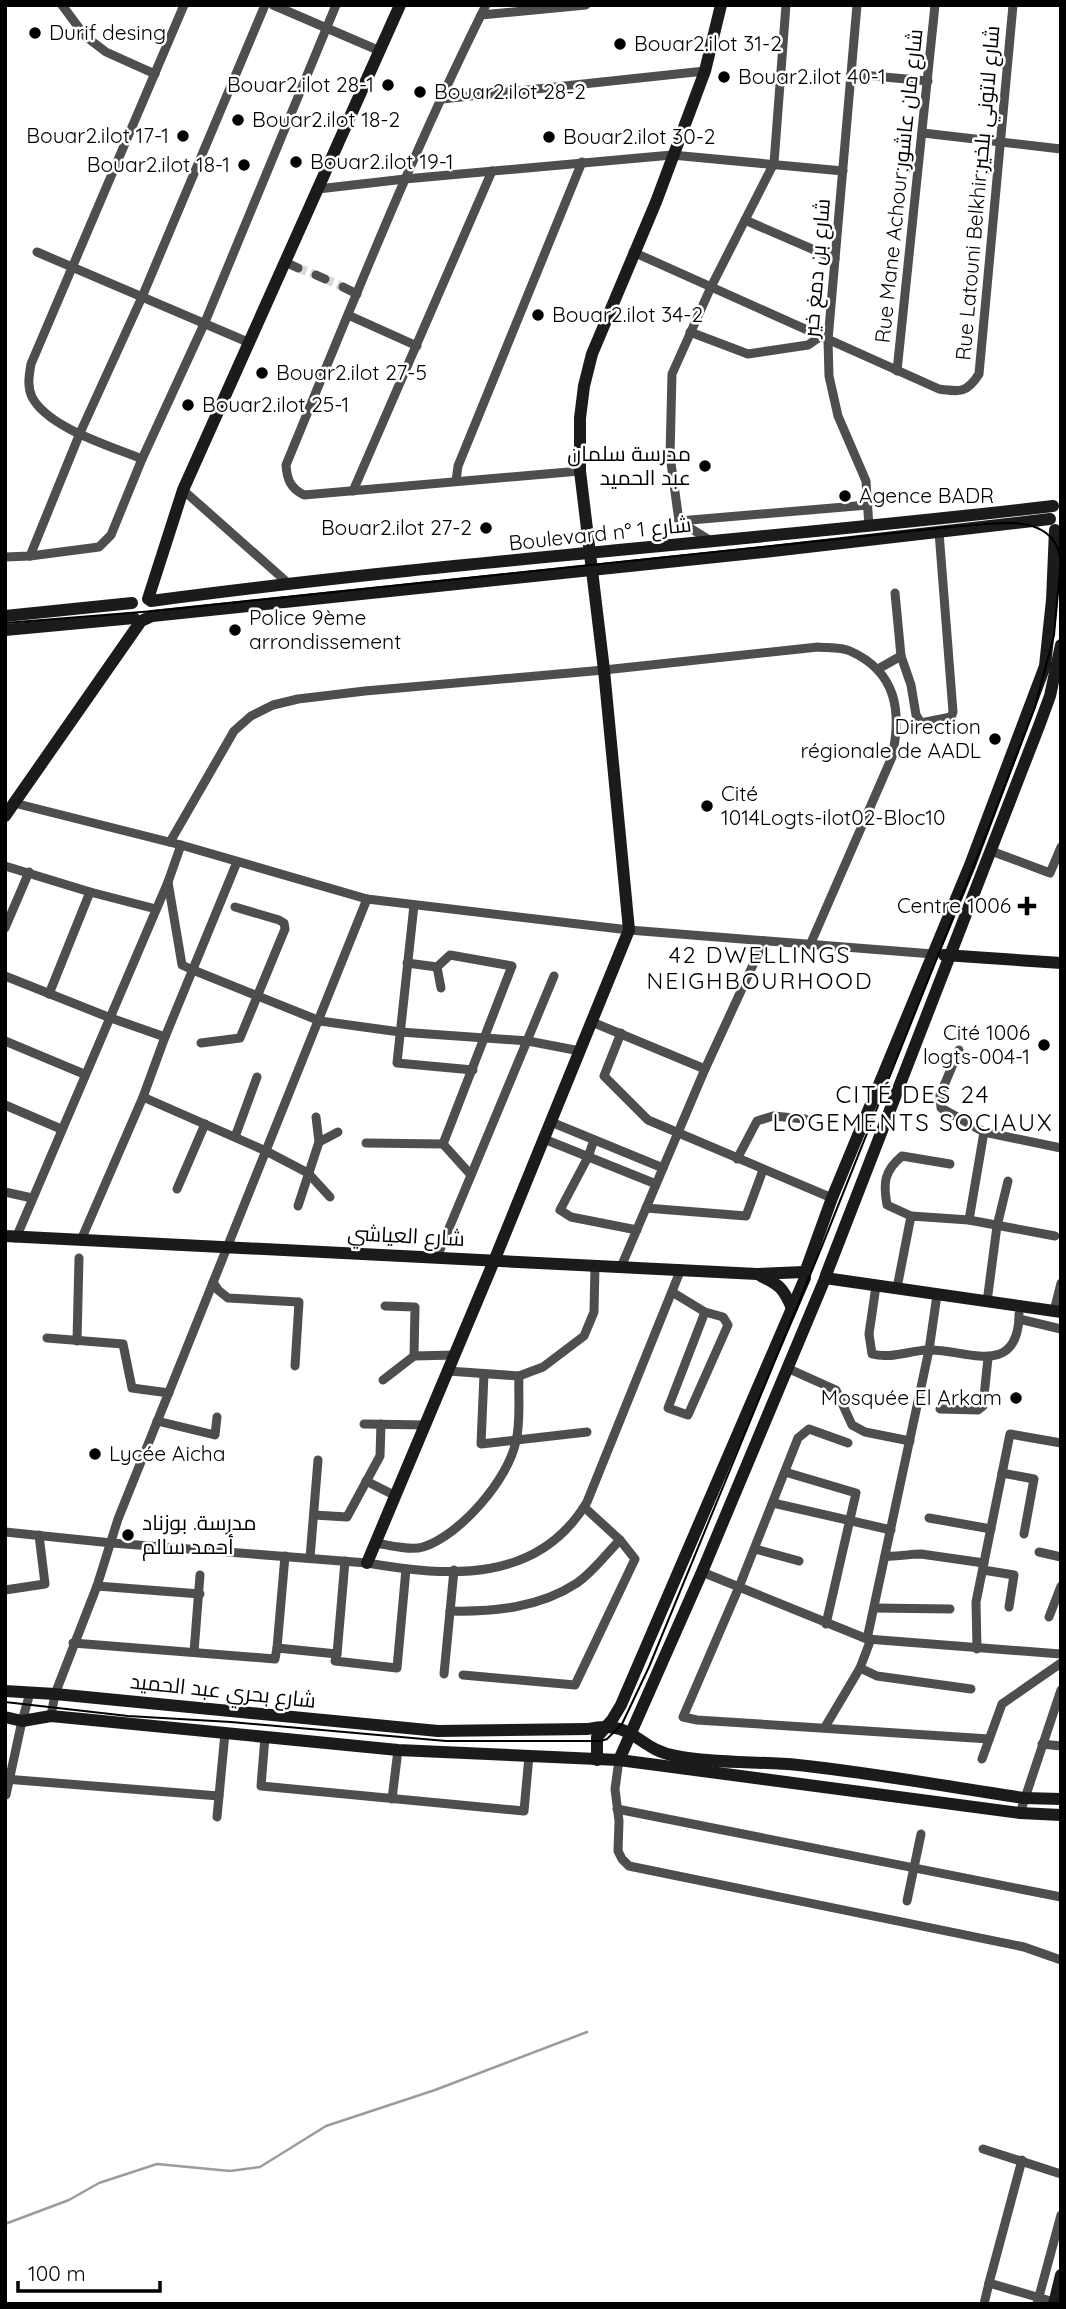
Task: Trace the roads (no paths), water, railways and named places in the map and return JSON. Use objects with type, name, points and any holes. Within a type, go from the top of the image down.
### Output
[{"type":"street","points":[[62,5],[85,36],[106,52],[155,74]]},
{"type":"street","points":[[142,459],[80,433],[44,412],[32,397],[28,381],[31,365],[71,268],[184,5]]},
{"type":"street","points":[[30,556],[80,433],[142,298],[265,5]]},
{"type":"street","points":[[273,5],[380,51]]},
{"type":"street","points":[[5,557],[99,547],[111,535],[142,459],[205,322],[336,5]]},
{"type":"street","points":[[149,600],[183,491],[400,5]]},
{"type":"street","points":[[486,5],[405,179],[286,465],[287,477],[294,490],[304,495],[580,471]]},
{"type":"street","points":[[481,15],[586,5]]},
{"type":"street","points":[[367,1563],[629,930],[604,670],[580,471],[580,418],[592,354],[656,202],[705,71],[721,5]]},
{"type":"street","points":[[712,542],[680,521],[670,456],[672,374],[711,287],[774,163],[786,5]]},
{"type":"street","name":"شارع بن دمغ خير","points":[[857,5],[835,259],[824,338],[838,416],[866,481],[869,527]]},
{"type":"street","name":"Rue Mane Achour;شارع مان عاشور","points":[[897,371],[935,5]]},
{"type":"street","name":"Rue Latouni Belkhir;شارع لاتوني بلخير","points":[[897,371],[939,389],[957,392],[971,386],[979,374],[1013,5]]},
{"type":"street","points":[[442,99],[705,71]]},
{"type":"street","points":[[851,74],[928,81]]},
{"type":"street","points":[[923,133],[1061,149]]},
{"type":"street","points":[[318,189],[672,155],[843,171]]},
{"type":"street","points":[[456,481],[458,466],[582,162]]},
{"type":"street","points":[[353,491],[492,171]]},
{"type":"street","points":[[745,220],[835,259]]},
{"type":"street","points":[[37,252],[250,343]]},
{"type":"street","points":[[633,252],[897,371]]},
{"type":"street","points":[[285,262],[298,268]]},
{"type":"street","points":[[343,287],[357,294]]},
{"type":"street","points":[[348,316],[417,346]]},
{"type":"street","points":[[690,331],[748,354],[808,345],[824,338]]},
{"type":"street","points":[[183,491],[288,583]]},
{"type":"street","points":[[680,521],[867,505]]},
{"type":"street","points":[[597,1760],[597,1737],[621,1705],[792,1308],[832,1198],[970,865],[1045,666],[1056,518]]},
{"type":"street","name":"Boulevard n° شارع 1","points":[[149,600],[591,552],[869,527],[1056,518]]},
{"type":"street","name":"Boulevard n° شارع 1","points":[[5,630],[143,618],[1056,518]]},
{"type":"street","points":[[895,593],[901,656],[911,685],[916,715],[921,723],[951,717],[953,712],[939,532]]},
{"type":"street","points":[[143,618],[131,609],[137,598],[149,600],[154,607],[143,618],[8,810],[170,842],[367,899],[629,930],[933,954],[1060,961]]},
{"type":"street","points":[[5,616],[132,603]]},
{"type":"street","points":[[170,842],[234,731],[251,716],[273,705],[298,699],[365,691],[604,670],[818,647],[849,650],[878,669],[887,682],[896,703],[898,731],[892,757],[810,945]]},
{"type":"street","points":[[1060,653],[1050,696],[825,1278],[702,1572],[619,1760],[615,1789],[619,1855],[625,1863],[633,1867],[1024,1947],[1061,1960]]},
{"type":"street","points":[[878,669],[901,656]]},
{"type":"street","points":[[11,1237],[32,1198],[168,882],[181,845]]},
{"type":"street","points":[[991,851],[1050,873],[1061,848]]},
{"type":"street","points":[[80,1240],[143,1097],[237,862]]},
{"type":"street","points":[[5,866],[156,909]]},
{"type":"street","points":[[5,928],[29,872]]},
{"type":"street","points":[[168,882],[182,965],[193,970],[320,1021],[400,1032],[528,1041],[580,1051]]},
{"type":"street","points":[[49,994],[90,892]]},
{"type":"street","points":[[51,1716],[55,1694],[97,1586],[118,1519],[367,899]]},
{"type":"street","points":[[414,905],[397,1063],[473,1070]]},
{"type":"street","points":[[201,1042],[240,1038],[285,929],[284,923],[234,907]]},
{"type":"street","points":[[621,1267],[705,1069],[764,941]]},
{"type":"street","points":[[437,967],[450,955],[512,966],[443,1144]]},
{"type":"street","points":[[407,963],[437,967]]},
{"type":"street","points":[[437,967],[441,988]]},
{"type":"street","points":[[5,976],[165,1037]]},
{"type":"street","points":[[437,1257],[554,976]]},
{"type":"street","points":[[592,1022],[705,1069]]},
{"type":"street","points":[[621,1033],[604,1076],[648,1120],[832,1198]]},
{"type":"street","points":[[5,1041],[84,1074]]},
{"type":"street","points":[[959,1050],[940,1095],[941,1108],[984,1132],[1061,1148]]},
{"type":"street","points":[[235,1137],[257,1077]]},
{"type":"street","points":[[143,1097],[266,1151],[308,1173],[330,1197]]},
{"type":"street","points":[[5,1105],[61,1129]]},
{"type":"street","points":[[737,1159],[757,1121],[773,1116],[805,1119]]},
{"type":"street","points":[[298,1206],[319,1142],[316,1117]]},
{"type":"street","points":[[551,1122],[663,1168]]},
{"type":"street","points":[[177,1189],[205,1124]]},
{"type":"street","points":[[319,1142],[338,1132]]},
{"type":"street","points":[[969,1220],[984,1132]]},
{"type":"street","points":[[544,1139],[656,1184]]},
{"type":"street","points":[[594,1140],[561,1210],[571,1217],[636,1230]]},
{"type":"street","points":[[366,1143],[443,1144],[471,1175]]},
{"type":"street","points":[[950,1164],[902,1156],[891,1165],[883,1187],[887,1205],[911,1216],[969,1220],[1055,1236]]},
{"type":"street","points":[[646,1208],[746,1216],[764,1170]]},
{"type":"street","points":[[987,1302],[997,1226],[1008,1181]]},
{"type":"street","points":[[5,1192],[32,1198]]},
{"type":"street","points":[[897,1289],[911,1216]]},
{"type":"street","name":"شارع العياشي","points":[[11,1237],[757,1274],[805,1272]]},
{"type":"street","points":[[77,1341],[79,1258]]},
{"type":"street","points":[[805,1272],[814,1263],[821,1265],[825,1278]]},
{"type":"street","points":[[448,1371],[519,1376],[543,1367],[584,1336],[594,1312],[595,1266]]},
{"type":"street","points":[[5,1532],[367,1563],[406,1569],[488,1570],[519,1561],[550,1545],[584,1507],[681,1269]]},
{"type":"street","points":[[805,1272],[812,1285],[818,1285],[825,1278]]},
{"type":"street","points":[[757,1274],[778,1285],[785,1292],[792,1308]]},
{"type":"street","points":[[825,1278],[987,1302],[1061,1329]]},
{"type":"street","points":[[213,1282],[228,1298],[299,1302],[295,1366]]},
{"type":"street","points":[[1019,1313],[1057,1312],[1061,1283]]},
{"type":"street","points":[[876,1286],[869,1334],[872,1354],[881,1356],[929,1350],[988,1358],[1009,1348],[1018,1335],[1019,1313]]},
{"type":"street","points":[[672,1292],[705,1312],[723,1317],[728,1325],[688,1415],[668,1408],[705,1312]]},
{"type":"street","points":[[825,1727],[860,1668],[869,1639],[929,1350],[937,1295]]},
{"type":"street","points":[[385,1306],[415,1307],[414,1356]]},
{"type":"street","points":[[47,1338],[123,1344],[132,1388],[169,1393]]},
{"type":"street","points":[[383,1380],[414,1356],[455,1355]]},
{"type":"street","points":[[940,1409],[978,1410],[983,1406],[988,1358]]},
{"type":"street","points":[[787,1368],[836,1390],[852,1425],[865,1432],[909,1441]]},
{"type":"street","points":[[484,1374],[481,1444],[587,1432]]},
{"type":"street","points":[[375,1544],[420,1548],[436,1541],[459,1526],[499,1481],[516,1441],[519,1376]]},
{"type":"street","points":[[157,1421],[215,1435],[217,1417]]},
{"type":"street","points":[[364,1424],[426,1425]]},
{"type":"street","points":[[314,1515],[347,1517],[380,1456],[381,1424]]},
{"type":"street","points":[[848,1443],[810,1429],[798,1438],[755,1549],[684,1717],[989,1739]]},
{"type":"street","points":[[977,1649],[976,1602],[1010,1434],[1061,1443]]},
{"type":"street","points":[[310,1558],[318,1460]]},
{"type":"street","points":[[785,1472],[856,1493],[825,1624]]},
{"type":"street","points":[[1002,1473],[1034,1479],[1024,1534]]},
{"type":"street","points":[[366,1480],[396,1496]]},
{"type":"street","points":[[773,1503],[891,1530]]},
{"type":"street","points":[[463,1675],[575,1685],[635,1559],[620,1540],[584,1507]]},
{"type":"street","points":[[929,1518],[991,1529]]},
{"type":"street","points":[[5,1590],[45,1584],[39,1535]]},
{"type":"street","points":[[450,1611],[517,1607],[555,1594],[578,1582],[620,1540]]},
{"type":"street","points":[[755,1549],[799,1560]]},
{"type":"street","points":[[1039,1552],[1061,1557]]},
{"type":"street","points":[[885,1556],[903,1558],[911,1554],[921,1554],[1014,1575],[1009,1607]]},
{"type":"street","points":[[74,1643],[275,1659],[285,1556]]},
{"type":"street","points":[[345,1561],[335,1661],[397,1668],[406,1569]]},
{"type":"street","points":[[444,1674],[454,1570]]},
{"type":"street","points":[[702,1572],[825,1624],[869,1639],[1061,1654]]},
{"type":"street","points":[[194,1652],[200,1575]]},
{"type":"street","points":[[97,1586],[200,1594]]},
{"type":"street","points":[[1049,1616],[1061,1586]]},
{"type":"street","points":[[874,1608],[950,1609]]},
{"type":"street","points":[[277,1648],[337,1654]]},
{"type":"street","points":[[982,1759],[1002,1704],[1061,1663]]},
{"type":"street","points":[[860,1668],[877,1676],[971,1689]]},
{"type":"street","points":[[1020,1813],[1061,1690]]},
{"type":"street","name":"شارع بحري عبد الحميد","points":[[5,1691],[438,1731],[485,1728],[588,1729],[606,1725]]},
{"type":"street","points":[[6,1795],[30,1693]]},
{"type":"street","points":[[5,1717],[22,1721],[51,1716],[398,1750],[619,1760],[1020,1813],[1061,1815]]},
{"type":"street","points":[[606,1725],[619,1728],[656,1750],[679,1757],[798,1765],[1024,1798],[1061,1799]]},
{"type":"street","points":[[217,1817],[225,1733]]},
{"type":"street","points":[[265,1737],[261,1786],[524,1811],[529,1756]]},
{"type":"street","points":[[1042,1744],[1061,1746]]},
{"type":"street","points":[[392,1799],[398,1750]]},
{"type":"street","points":[[8,1779],[219,1796]]},
{"type":"street","points":[[617,1809],[1061,1897]]},
{"type":"street","points":[[907,1901],[921,1834]]},
{"type":"street","points":[[1050,1956],[1061,1949]]},
{"type":"street","points":[[983,2148],[1061,2174]]},
{"type":"street","points":[[984,2304],[1022,2160]]},
{"type":"street","points":[[1037,2301],[1061,2215]]},
{"type":"street","points":[[989,2283],[1037,2301],[1054,2303],[1061,2275]]},
{"type":"waterway","points":[[5,2224],[69,2200],[99,2183],[157,2164],[230,2171],[260,2167],[326,2126],[435,2090],[587,2032]]},
{"type":"tunnel","points":[[298,268],[316,275]]},
{"type":"tunnel","points":[[325,279],[343,287]]},
{"type":"tram line","points":[[5,623],[154,611],[998,523],[1024,524],[1047,534],[1055,543],[1061,559]]},
{"type":"tram line","points":[[5,1702],[128,1716],[446,1741],[601,1741],[607,1739],[622,1724],[649,1667],[822,1246],[1035,707],[1054,635],[1061,560]]},
{"type":"place","name":"Durif desing","points":[[35,33]]},
{"type":"place","name":"Bouar2.ilot 31-2","points":[[620,44]]},
{"type":"place","name":"Bouar2.ilot 40-1","points":[[724,77]]},
{"type":"place","name":"Bouar2.ilot 28-1","points":[[388,85]]},
{"type":"place","name":"Bouar2.ilot 28-2","points":[[420,92]]},
{"type":"place","name":"Bouar2.ilot 18-2","points":[[238,120]]},
{"type":"place","name":"Bouar2.ilot 17-1","points":[[183,136]]},
{"type":"place","name":"Bouar2.ilot 30-2","points":[[549,137]]},
{"type":"place","name":"Bouar2.ilot 19-1","points":[[296,162]]},
{"type":"place","name":"Bouar2.ilot 18-1","points":[[244,165]]},
{"type":"place","name":"Bouar2.ilot 34-2","points":[[538,315]]},
{"type":"place","name":"Bouar2.ilot 27-5","points":[[262,373]]},
{"type":"place","name":"Bouar2.ilot 25-1","points":[[188,405]]},
{"type":"place","name":"مدرسة سلمان عبد الحميد","points":[[705,466]]},
{"type":"place","name":"Agence BADR","points":[[845,496]]},
{"type":"place","name":"Bouar2.ilot 27-2","points":[[486,528]]},
{"type":"place","name":"Police 9ème arrondissement","points":[[235,630]]},
{"type":"place","name":"Direction régionale de AADL","points":[[995,739]]},
{"type":"place","name":"Cité 1014Logts-ilot02-Bloc10","points":[[707,806]]},
{"type":"place","name":"Centre 1006","points":[[1027,906]]},
{"type":"place","name":"Cité 1006 logts-004-1","points":[[1044,1045]]},
{"type":"place","name":"Mosquée El Arkam","points":[[1016,1398]]},
{"type":"place","name":"Lycée Aicha","points":[[95,1454]]},
{"type":"place","name":"مدرسة. بوزناد أحمد سالم","points":[[128,1535]]},
{"type":"district","name":"42 DWELLINGS NEIGHBOURHOOD","points":[[760,968]]},
{"type":"district","name":"CITÉ DES 24 LOGEMENTS SOCIAUX","points":[[913,1109]]}]
